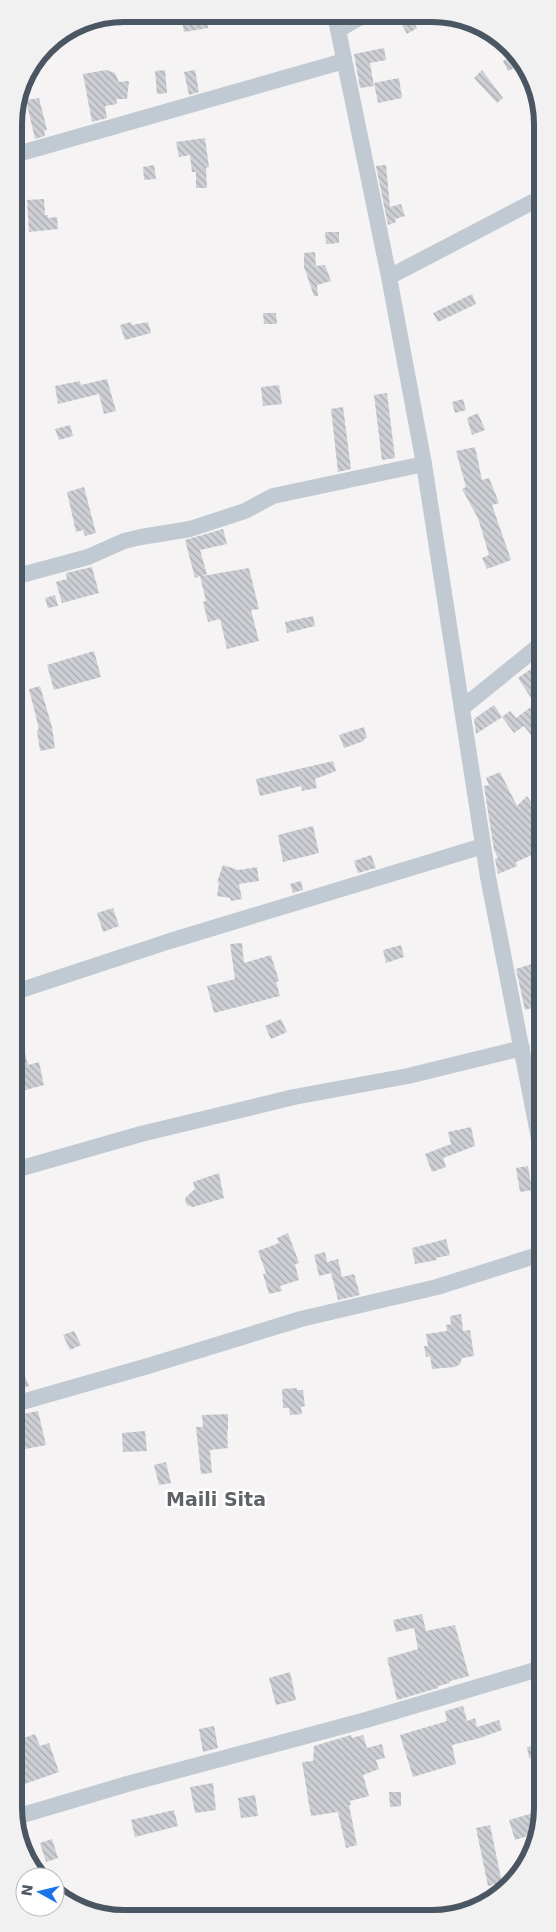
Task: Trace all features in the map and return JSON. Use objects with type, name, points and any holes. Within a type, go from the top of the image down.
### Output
[{"type":"street","points":[[336,23],[424,464],[483,846],[533,1109]]},
{"type":"street","points":[[23,152],[344,60]]},
{"type":"street","points":[[388,277],[534,201]]},
{"type":"street","points":[[23,575],[88,557],[141,536],[190,529],[245,511],[272,496],[424,464]]},
{"type":"street","points":[[462,708],[534,650]]},
{"type":"street","points":[[22,990],[170,941],[483,846]]},
{"type":"street","points":[[22,1168],[141,1134],[284,1099],[408,1076],[522,1048]]},
{"type":"street","points":[[22,1402],[301,1319],[437,1288],[533,1257]]},
{"type":"street","points":[[23,1816],[127,1784],[366,1720],[533,1671]]},
{"type":"building","points":[[182,22],[207,22],[208,28],[184,32]]},
{"type":"building","points":[[401,22],[414,22],[417,28],[407,34]]},
{"type":"building","points":[[384,48],[386,60],[370,63],[374,86],[360,88],[354,54]]},
{"type":"building","points":[[509,58],[516,68],[508,71],[503,61]]},
{"type":"building","points":[[106,70],[115,73],[119,82],[129,81],[127,99],[116,99],[117,104],[105,106],[107,118],[92,122],[83,74]]},
{"type":"building","points":[[165,70],[167,93],[157,94],[155,71]]},
{"type":"building","points":[[195,70],[199,92],[189,95],[184,72]]},
{"type":"building","points":[[482,70],[503,98],[497,103],[474,78]]},
{"type":"building","points":[[399,78],[402,98],[378,103],[374,83]]},
{"type":"building","points":[[39,98],[47,130],[44,131],[45,136],[35,139],[26,100]]},
{"type":"building","points":[[205,138],[209,167],[206,168],[207,188],[196,188],[196,172],[192,172],[190,155],[179,157],[176,142]]},
{"type":"building","points":[[154,165],[156,179],[144,180],[143,167]]},
{"type":"building","points":[[386,165],[390,207],[401,204],[405,216],[395,219],[396,222],[388,225],[376,166]]},
{"type":"building","points":[[44,199],[45,215],[48,215],[48,218],[57,217],[58,229],[29,232],[27,200]]},
{"type":"building","points":[[325,232],[339,232],[339,243],[326,244]]},
{"type":"building","points":[[315,252],[316,266],[325,265],[331,281],[317,285],[318,296],[314,296],[304,267],[304,253]]},
{"type":"building","points":[[472,294],[476,304],[438,322],[433,313]]},
{"type":"building","points":[[263,313],[276,313],[277,324],[264,324]]},
{"type":"building","points":[[131,322],[132,325],[148,322],[151,333],[125,340],[120,325]]},
{"type":"building","points":[[107,379],[116,411],[104,414],[99,394],[58,404],[55,386],[80,381],[81,385]]},
{"type":"building","points":[[279,385],[282,404],[263,406],[261,387]]},
{"type":"building","points":[[387,393],[395,458],[382,460],[374,395]]},
{"type":"building","points":[[463,399],[466,410],[455,413],[452,402]]},
{"type":"building","points":[[343,407],[351,469],[338,472],[331,409]]},
{"type":"building","points":[[478,413],[485,430],[472,435],[467,418]]},
{"type":"building","points":[[70,425],[73,436],[59,440],[55,429]]},
{"type":"building","points":[[475,447],[482,480],[489,478],[499,503],[492,505],[511,560],[487,569],[482,558],[489,555],[478,518],[462,489],[466,487],[456,451]]},
{"type":"building","points":[[84,487],[96,533],[85,536],[83,530],[76,532],[67,492]]},
{"type":"building","points":[[223,529],[227,544],[200,550],[207,574],[202,576],[249,568],[259,609],[251,610],[259,641],[227,649],[220,619],[208,622],[203,602],[206,601],[200,576],[195,578],[185,540]]},
{"type":"building","points":[[92,567],[99,593],[62,603],[56,582],[67,579],[66,573]]},
{"type":"building","points":[[55,595],[58,606],[48,608],[45,598]]},
{"type":"building","points":[[313,616],[315,626],[287,633],[285,622]]},
{"type":"building","points":[[94,651],[101,677],[54,690],[47,665]]},
{"type":"building","points":[[534,667],[534,702],[518,678]]},
{"type":"building","points":[[40,686],[52,727],[55,748],[40,751],[37,730],[39,729],[29,689]]},
{"type":"building","points":[[494,705],[502,717],[476,734],[474,719]]},
{"type":"building","points":[[534,705],[534,733],[531,735],[524,726],[514,733],[502,717],[510,711],[516,718]]},
{"type":"building","points":[[364,727],[367,738],[364,741],[344,748],[339,735]]},
{"type":"building","points":[[333,761],[336,771],[315,779],[317,788],[302,791],[301,786],[260,796],[256,779]]},
{"type":"building","points":[[500,772],[517,806],[527,796],[534,806],[532,824],[534,854],[516,862],[517,866],[498,874],[495,859],[498,858],[494,850],[484,786],[489,785],[486,778]]},
{"type":"building","points":[[313,826],[319,853],[283,862],[278,835]]},
{"type":"building","points":[[371,855],[376,868],[358,873],[354,861]]},
{"type":"building","points":[[223,865],[238,870],[257,867],[259,881],[239,884],[242,899],[231,901],[230,898],[217,896],[219,883],[217,882]]},
{"type":"building","points":[[301,881],[303,890],[293,893],[290,884]]},
{"type":"building","points":[[113,908],[119,926],[103,932],[97,913]]},
{"type":"building","points":[[242,943],[244,963],[271,955],[279,981],[276,982],[280,996],[214,1013],[207,986],[235,979],[230,944]]},
{"type":"building","points":[[401,945],[404,957],[386,963],[383,950]]},
{"type":"building","points":[[534,963],[533,1007],[525,1010],[516,969]]},
{"type":"building","points":[[281,1019],[287,1032],[271,1039],[265,1026]]},
{"type":"building","points":[[22,1042],[28,1065],[39,1062],[44,1085],[22,1091]]},
{"type":"building","points":[[471,1127],[475,1146],[443,1158],[446,1167],[432,1172],[425,1154],[451,1144],[448,1132]]},
{"type":"building","points":[[528,1166],[532,1190],[520,1192],[516,1168]]},
{"type":"building","points":[[219,1173],[224,1198],[193,1207],[187,1205],[186,1197],[195,1189],[193,1182]]},
{"type":"building","points":[[288,1233],[299,1263],[295,1264],[299,1280],[280,1286],[282,1291],[269,1294],[263,1274],[266,1273],[258,1251],[279,1243],[277,1238]]},
{"type":"building","points":[[446,1239],[450,1255],[436,1258],[437,1260],[415,1264],[412,1248]]},
{"type":"building","points":[[325,1252],[327,1262],[338,1259],[342,1277],[354,1274],[360,1295],[338,1300],[331,1273],[319,1276],[314,1255]]},
{"type":"building","points":[[461,1314],[463,1331],[470,1330],[474,1356],[462,1358],[460,1364],[455,1367],[432,1369],[430,1356],[426,1357],[424,1346],[428,1346],[426,1334],[447,1331],[446,1325],[451,1324],[450,1316]]},
{"type":"building","points":[[74,1331],[81,1345],[70,1350],[63,1335]]},
{"type":"building","points":[[22,1369],[29,1386],[22,1388]]},
{"type":"building","points":[[297,1388],[297,1390],[303,1390],[305,1406],[301,1407],[302,1414],[290,1415],[289,1408],[283,1408],[282,1389]]},
{"type":"building","points":[[38,1411],[46,1445],[22,1450],[22,1420],[25,1420],[23,1414]]},
{"type":"building","points":[[228,1414],[228,1448],[210,1450],[212,1473],[201,1474],[196,1427],[203,1427],[202,1415]]},
{"type":"building","points":[[145,1431],[147,1451],[123,1452],[122,1433]]},
{"type":"building","points":[[166,1462],[171,1483],[159,1485],[154,1465]]},
{"type":"building","points":[[422,1614],[426,1631],[455,1625],[469,1676],[450,1681],[450,1683],[438,1686],[438,1688],[397,1700],[387,1658],[418,1649],[414,1628],[396,1632],[393,1620]]},
{"type":"building","points":[[290,1672],[296,1700],[276,1705],[269,1678]]},
{"type":"building","points":[[463,1706],[467,1721],[475,1718],[477,1727],[499,1720],[502,1730],[452,1745],[456,1764],[413,1777],[400,1735],[447,1721],[445,1711]]},
{"type":"building","points":[[214,1726],[218,1748],[203,1752],[199,1729]]},
{"type":"building","points":[[35,1734],[40,1746],[49,1743],[59,1772],[22,1785],[22,1739]]},
{"type":"building","points":[[351,1735],[352,1738],[363,1735],[367,1748],[382,1744],[385,1758],[376,1760],[379,1769],[363,1775],[369,1796],[350,1801],[351,1805],[349,1805],[357,1845],[346,1848],[338,1812],[311,1816],[302,1762],[313,1761],[314,1746]]},
{"type":"building","points":[[533,1746],[533,1757],[529,1758],[527,1747]]},
{"type":"building","points":[[213,1783],[216,1810],[195,1813],[190,1787]]},
{"type":"building","points":[[389,1792],[401,1792],[401,1806],[390,1807]]},
{"type":"building","points":[[255,1795],[258,1816],[241,1818],[238,1798]]},
{"type":"building","points":[[174,1810],[178,1826],[135,1837],[131,1820]]},
{"type":"building","points":[[533,1813],[530,1835],[515,1840],[509,1820]]},
{"type":"building","points":[[490,1825],[502,1881],[499,1884],[488,1886],[476,1828]]},
{"type":"building","points":[[52,1839],[58,1858],[46,1862],[40,1843]]},
{"type":"district","name":"Maili Sita","points":[[216,1499]]}]
